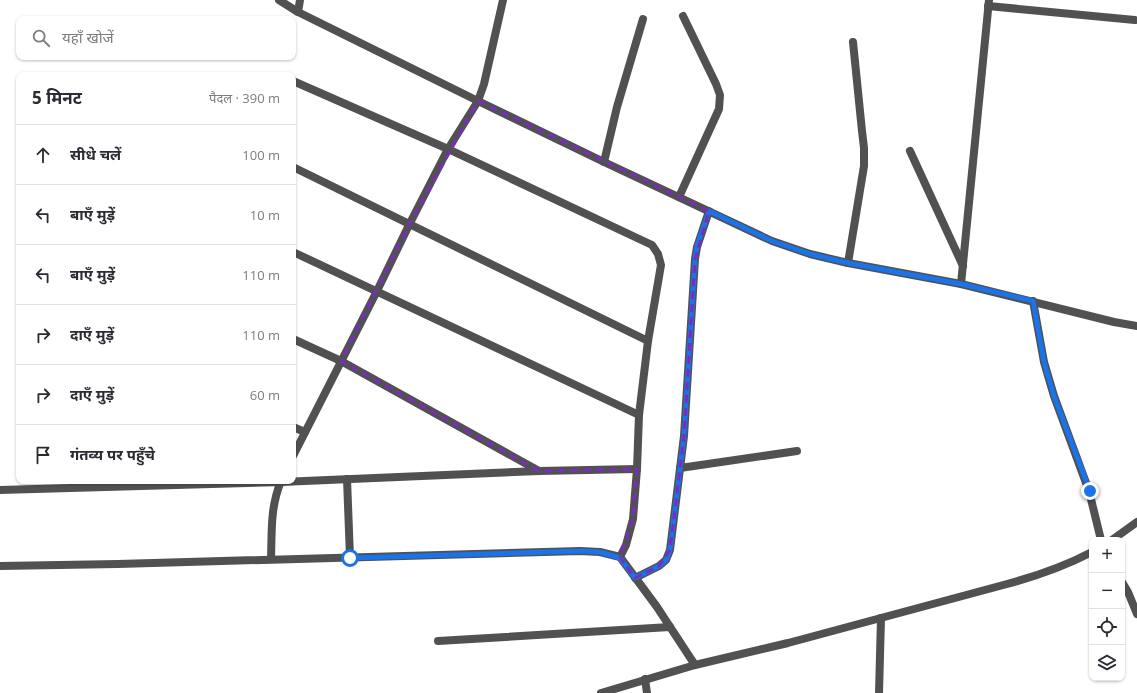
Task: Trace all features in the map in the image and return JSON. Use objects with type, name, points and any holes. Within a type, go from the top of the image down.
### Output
[{"type":"street","points":[[279,0],[298,12],[478,101],[772,241],[810,254],[848,263],[961,284],[1114,322],[1137,326]]},
{"type":"street","points":[[298,12],[300,0]]},
{"type":"street","points":[[296,450],[448,150],[478,101],[484,84],[503,0]]},
{"type":"street","points":[[961,284],[989,3],[1135,20]]},
{"type":"street","points":[[679,197],[719,109],[720,95],[683,16]]},
{"type":"street","points":[[604,162],[617,107],[643,19]]},
{"type":"street","points":[[848,263],[864,166],[864,148],[853,42]]},
{"type":"street","points":[[296,82],[448,150],[652,245],[658,254],[661,265],[648,342],[639,415],[633,519],[626,545],[620,558]]},
{"type":"street","points":[[910,151],[963,266]]},
{"type":"street","points":[[296,168],[648,342]]},
{"type":"street","points":[[635,578],[659,566],[666,560],[670,550],[684,436],[695,259],[697,246],[709,211]]},
{"type":"street","points":[[296,253],[639,415]]},
{"type":"street","points":[[1033,301],[1044,362],[1054,396],[1090,491],[1100,537]]},
{"type":"street","points":[[296,340],[341,361],[539,471]]},
{"type":"street","points":[[296,428],[305,432]]},
{"type":"street","points":[[680,468],[797,451]]},
{"type":"street","points":[[296,481],[539,471],[637,469]]},
{"type":"street","points":[[347,479],[350,558]]},
{"type":"street","points":[[0,490],[179,484]]},
{"type":"street","points":[[271,559],[272,511],[280,484]]},
{"type":"street","points":[[1116,537],[1137,522]]},
{"type":"street","points":[[0,566],[580,551],[600,552],[620,558],[695,664]]},
{"type":"street","points":[[601,693],[695,664],[788,643],[1042,574],[1089,554]]},
{"type":"street","points":[[1125,587],[1137,614]]},
{"type":"street","points":[[879,693],[881,618]]},
{"type":"street","points":[[438,641],[670,627]]},
{"type":"street","points":[[645,679],[647,693]]},
{"type":"highlighted area","points":[[478,101],[709,211],[695,259],[684,436],[670,550],[659,566],[635,578],[620,557],[633,519],[637,469],[539,471],[341,361],[409,225]]},
{"type":"route","points":[[350,558],[580,551],[600,552],[620,558],[635,578],[659,566],[666,560],[670,550],[684,436],[695,259],[697,246],[709,211],[772,241],[810,254],[848,263],[961,284],[1033,301],[1044,362],[1054,396],[1090,491]]}]
